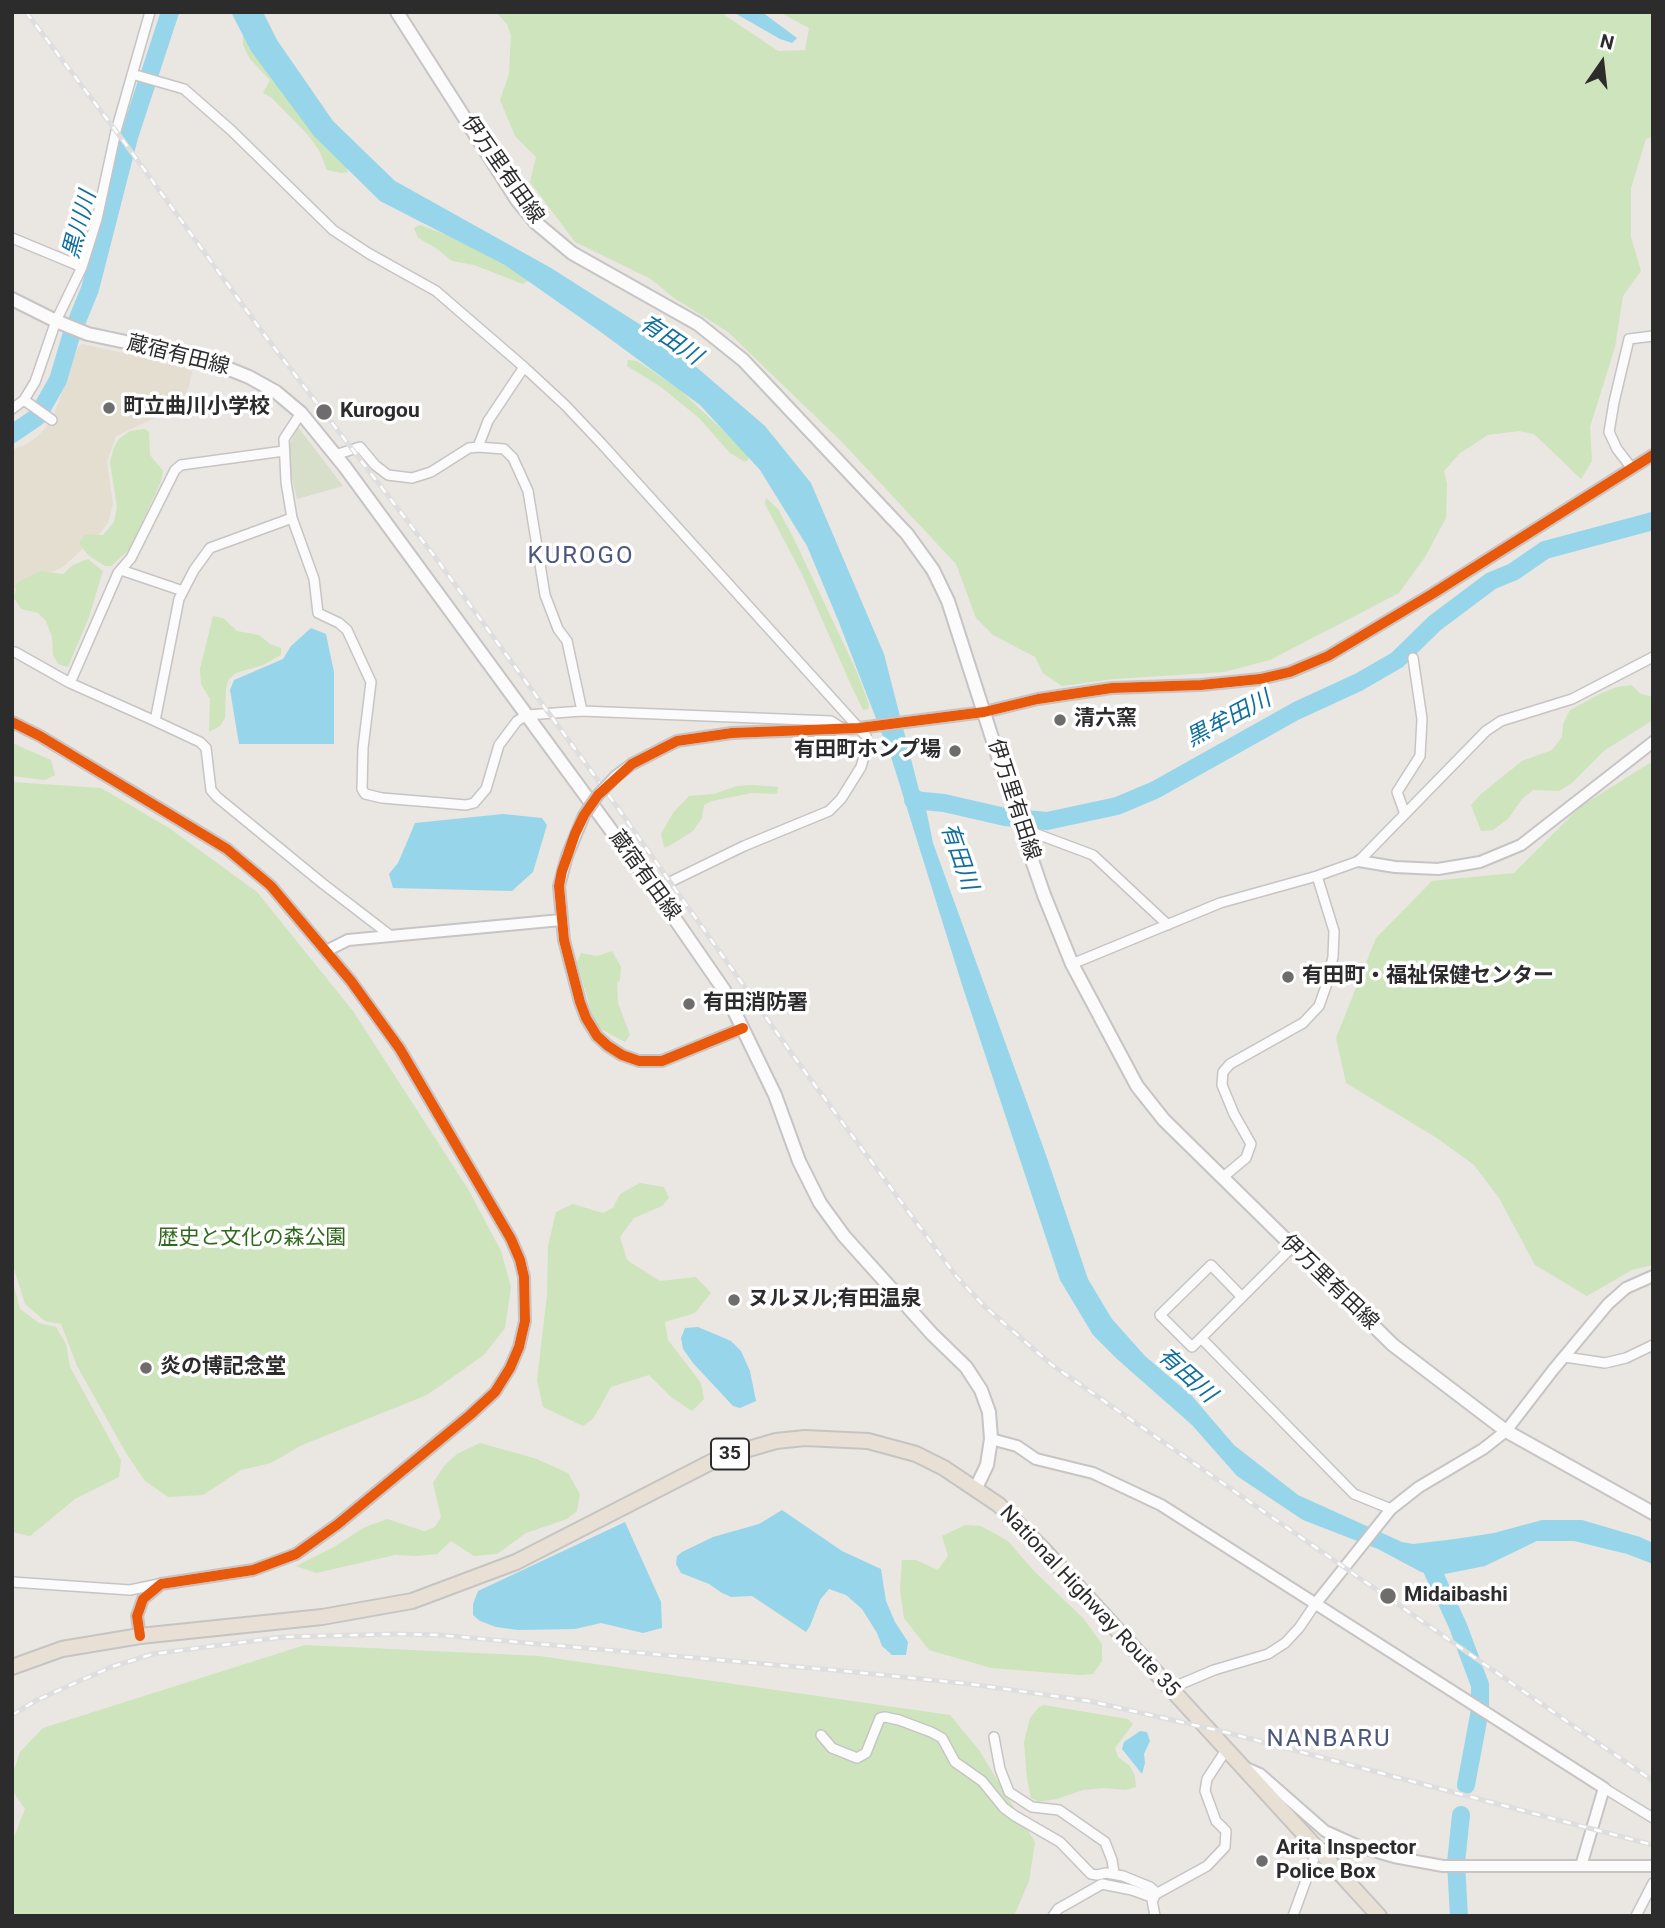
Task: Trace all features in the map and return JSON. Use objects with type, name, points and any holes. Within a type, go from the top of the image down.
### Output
[{"type":"highway","name":"National Highway Route 35","points":[[12,1667],[62,1649],[140,1636],[322,1617],[412,1601],[516,1562],[721,1457],[776,1441],[805,1438],[868,1441],[916,1454],[976,1488],[999,1505],[1043,1549],[1317,1850]]},
{"type":"highway","name":"35","points":[[1317,1850],[1379,1916]]},
{"type":"main road","name":"伊万里有田線","points":[[397,12],[517,200],[535,222],[572,253],[698,324],[723,342],[752,369],[906,534],[933,570],[948,601],[1021,828],[1072,964],[1137,1086],[1164,1120],[1392,1345],[1506,1431],[1653,1513]]},
{"type":"main road","name":"蔵宿有田線","points":[[12,299],[88,334],[202,358],[227,367],[276,392],[301,414],[335,455],[657,893],[724,990],[775,1096],[799,1161],[820,1203],[844,1236],[932,1334],[966,1367],[981,1390],[989,1412],[991,1439],[987,1465],[976,1488]]},
{"type":"street","points":[[12,409],[24,400],[35,382],[57,321],[82,267],[97,219],[116,131],[134,75],[149,12]]},
{"type":"street","points":[[134,75],[184,89],[232,131],[333,230],[436,291],[524,367],[601,443],[859,728],[868,743],[861,767],[841,799],[829,811],[744,846],[670,882],[657,893]]},
{"type":"street","points":[[12,238],[82,267]]},
{"type":"street","points":[[1631,467],[1616,449],[1609,432],[1614,402],[1629,339],[1653,336]]},
{"type":"street","points":[[478,447],[488,421],[524,367]]},
{"type":"street","points":[[24,400],[52,420]]},
{"type":"street","points":[[301,414],[284,439],[286,482],[292,518],[314,579],[318,613],[347,630],[370,682],[363,748],[362,789],[365,794],[382,798],[466,805],[474,803],[486,789],[499,745],[517,721],[527,715],[582,711],[831,721],[843,729]]},
{"type":"street","points":[[335,455],[360,447],[375,465],[388,475],[412,478],[431,472],[469,448],[504,449],[513,458],[528,491],[545,596],[558,629],[567,641],[582,711]]},
{"type":"street","points":[[70,683],[121,570],[131,558],[175,470],[181,465],[284,452]]},
{"type":"street","points":[[743,1028],[662,1060],[639,1060],[622,1055],[608,1046],[597,1036],[586,1018],[576,990],[561,920],[559,886],[567,856],[584,815],[598,795],[632,764],[677,741],[732,733],[859,728],[984,712],[1038,699],[1112,688],[1201,685],[1260,679],[1290,671],[1328,656],[1433,594],[1653,455]]},
{"type":"street","points":[[155,721],[172,629],[183,591],[194,570],[210,548],[292,518]]},
{"type":"street","points":[[121,570],[183,591]]},
{"type":"street","points":[[15,652],[70,683],[200,742],[206,748],[211,790],[322,883],[391,936]]},
{"type":"street","points":[[1072,964],[1220,903],[1317,876],[1359,861],[1486,731],[1501,721],[1572,699],[1653,657]]},
{"type":"street","points":[[1405,814],[1397,792],[1420,756],[1422,719],[1413,658]]},
{"type":"street","points":[[12,722],[40,736],[227,849],[271,886],[377,1014],[400,1049],[511,1239],[520,1259],[524,1278],[524,1321],[519,1347],[495,1392],[314,1542],[279,1562],[253,1570],[130,1590],[12,1582]]},
{"type":"street","points":[[1359,861],[1395,867],[1438,869],[1480,862],[1521,845],[1653,742]]},
{"type":"street","points":[[1021,828],[1093,855],[1168,925]]},
{"type":"street","points":[[1222,1178],[1246,1158],[1251,1144],[1222,1085],[1223,1072],[1230,1064],[1303,1023],[1319,1006],[1326,986],[1333,957],[1334,931],[1317,876]]},
{"type":"street","points":[[326,951],[348,940],[561,920]]},
{"type":"street","points":[[1242,1297],[1211,1265],[1160,1315],[1192,1347],[1201,1338],[1242,1297],[1292,1247]]},
{"type":"street","points":[[1169,1689],[1214,1670],[1268,1654],[1285,1643],[1387,1514],[1419,1487],[1483,1449],[1506,1431],[1608,1304],[1626,1289],[1653,1276]]},
{"type":"street","points":[[1201,1338],[1354,1494],[1387,1514]]},
{"type":"street","points":[[1565,1357],[1605,1363],[1653,1345]]},
{"type":"street","points":[[991,1439],[1017,1446],[1037,1459],[1093,1474],[1134,1491],[1185,1520],[1492,1718],[1653,1818]]},
{"type":"street","points":[[140,1636],[136,1616],[143,1599],[161,1584]]},
{"type":"street","points":[[821,1735],[832,1748],[858,1758],[866,1753],[880,1718],[899,1720],[943,1738],[955,1762],[982,1781],[1015,1816],[1060,1842],[1091,1874],[1114,1873],[1150,1887],[1156,1896],[1155,1916]]},
{"type":"street","points":[[994,1737],[1000,1769],[1009,1792],[1032,1807],[1059,1810],[1105,1842],[1114,1873]]},
{"type":"street","points":[[1052,1916],[1058,1909],[1102,1884],[1156,1896],[1207,1866],[1225,1847],[1226,1831],[1216,1821],[1205,1791],[1207,1779],[1226,1750]]},
{"type":"street","points":[[1241,1766],[1259,1774],[1325,1831],[1394,1857],[1443,1866],[1653,1866]]},
{"type":"street","points":[[1581,1866],[1604,1788]]},
{"type":"street","points":[[1293,1916],[1317,1850],[1363,1847]]},
{"type":"street","points":[[1636,1916],[1653,1883]]},
{"type":"shaded area","points":[[82,344],[193,368],[189,387],[182,401],[170,411],[116,436],[107,462],[113,504],[108,523],[99,534],[63,567],[12,590],[12,450],[38,436],[52,420],[78,347]]},
{"type":"green space","points":[[496,12],[720,12],[778,51],[805,50],[809,28],[779,12],[1653,12],[1653,137],[1646,139],[1631,188],[1631,237],[1641,271],[1623,296],[1615,347],[1590,427],[1592,461],[1581,479],[1534,434],[1519,431],[1488,435],[1460,453],[1444,471],[1447,484],[1446,518],[1425,557],[1399,593],[1270,660],[1224,672],[1114,679],[1062,686],[1043,673],[1035,657],[993,635],[976,618],[956,564],[842,442],[728,332],[674,298],[651,279],[575,242],[530,182],[536,157],[515,136],[500,100],[509,74],[511,35],[507,24]]},
{"type":"green space","points":[[243,26],[346,161],[348,172],[327,170],[319,150],[307,134],[272,98],[263,93],[270,80],[250,59],[243,45]]},
{"type":"green space","points":[[420,225],[481,248],[529,280],[523,284],[474,265],[452,261],[418,238],[414,228]]},
{"type":"green space","points":[[628,360],[637,361],[680,390],[749,455],[748,460],[745,462],[730,453],[699,418],[661,387],[627,366]]},
{"type":"green space","points":[[298,427],[343,486],[297,499],[289,467],[289,446]]},
{"type":"green space","points":[[145,429],[149,432],[150,455],[163,471],[161,481],[130,549],[111,566],[105,566],[88,555],[79,543],[85,535],[103,535],[114,522],[117,507],[110,462],[114,447],[119,439],[130,431]]},
{"type":"green space","points":[[766,498],[778,509],[794,539],[856,670],[869,704],[868,709],[863,710],[802,574],[765,504]]},
{"type":"green space","points":[[88,559],[103,571],[89,617],[68,667],[58,664],[53,655],[52,637],[46,621],[38,613],[21,609],[14,598],[17,583],[40,571],[63,574],[73,565]]},
{"type":"green space","points":[[213,616],[223,618],[237,631],[259,635],[270,644],[281,648],[281,655],[263,665],[236,673],[229,679],[225,718],[220,726],[209,732],[210,699],[201,684],[200,669]]},
{"type":"green space","points":[[1631,685],[1641,694],[1653,697],[1653,720],[1605,750],[1572,783],[1559,791],[1533,790],[1522,799],[1508,819],[1493,830],[1481,831],[1471,805],[1481,794],[1522,761],[1552,750],[1562,737],[1563,724],[1570,710],[1602,693]]},
{"type":"green space","points":[[12,743],[51,760],[55,775],[45,780],[12,776]]},
{"type":"green space","points":[[1653,761],[1653,1265],[1632,1270],[1587,1296],[1535,1265],[1499,1198],[1474,1165],[1437,1138],[1346,1083],[1336,1038],[1376,938],[1432,881],[1514,873],[1581,806]]},
{"type":"green space","name":"歴史と文化の森公園","points":[[12,782],[101,788],[169,828],[257,892],[353,1011],[468,1189],[501,1251],[511,1287],[505,1328],[484,1355],[427,1395],[302,1445],[271,1463],[241,1470],[203,1495],[168,1497],[145,1481],[126,1453],[77,1366],[61,1324],[45,1321],[25,1304],[12,1262]]},
{"type":"green space","points":[[737,786],[778,787],[777,794],[752,793],[712,801],[704,805],[702,818],[693,831],[664,847],[661,834],[673,813],[689,796],[714,794]]},
{"type":"green space","points":[[612,951],[621,967],[620,980],[617,982],[618,1003],[630,1035],[625,1042],[601,1029],[593,1018],[577,962],[581,953],[597,956]]},
{"type":"green space","points":[[640,1183],[664,1187],[669,1198],[662,1206],[634,1218],[620,1237],[627,1260],[660,1281],[696,1277],[711,1293],[695,1313],[665,1322],[668,1340],[701,1383],[704,1399],[692,1411],[671,1397],[649,1375],[611,1387],[593,1419],[583,1426],[543,1407],[537,1380],[547,1295],[548,1246],[556,1212],[573,1204],[603,1213],[613,1208],[620,1194]]},
{"type":"green space","points":[[12,1278],[20,1309],[39,1323],[56,1327],[66,1344],[70,1367],[121,1460],[119,1477],[75,1499],[30,1536],[12,1532]]},
{"type":"green space","points":[[480,1443],[534,1458],[568,1473],[580,1494],[577,1511],[567,1519],[526,1533],[497,1554],[474,1556],[451,1541],[437,1554],[395,1555],[316,1573],[296,1566],[334,1547],[363,1528],[387,1519],[424,1531],[435,1527],[441,1517],[433,1483],[444,1466],[457,1454]]},
{"type":"green space","points":[[965,1525],[981,1526],[1008,1541],[1033,1570],[1083,1618],[1102,1644],[1102,1661],[1093,1674],[991,1668],[929,1650],[904,1618],[900,1590],[902,1560],[916,1560],[938,1570],[948,1556],[942,1536]]},
{"type":"green space","points":[[305,1645],[539,1656],[950,1715],[979,1750],[1035,1842],[1029,1881],[1014,1916],[12,1916],[12,1842],[25,1809],[12,1790],[12,1776],[20,1752],[43,1728]]},
{"type":"green space","points":[[1044,1705],[1128,1719],[1133,1724],[1115,1748],[1118,1757],[1130,1766],[1136,1787],[1126,1790],[1083,1790],[1039,1802],[1031,1798],[1024,1742],[1030,1718]]},
{"type":"water","points":[[231,12],[263,12],[277,40],[333,121],[395,181],[551,268],[666,341],[765,426],[811,483],[884,654],[919,790],[927,796],[925,804],[933,843],[1088,1279],[1112,1319],[1145,1356],[1192,1396],[1234,1445],[1298,1495],[1402,1542],[1413,1544],[1494,1533],[1542,1520],[1582,1520],[1653,1543],[1653,1564],[1627,1554],[1574,1541],[1537,1541],[1485,1566],[1440,1575],[1421,1572],[1378,1549],[1303,1520],[1237,1476],[1192,1425],[1093,1335],[1060,1280],[963,988],[892,760],[807,546],[760,470],[700,405],[598,330],[505,265],[380,201],[314,136],[251,51]]},
{"type":"water","points":[[733,12],[762,12],[797,38],[792,43],[780,39]]},
{"type":"water","points":[[311,628],[326,634],[334,672],[334,744],[239,744],[230,690],[234,680],[283,659],[291,646]]},
{"type":"water","points":[[503,814],[542,818],[547,825],[533,872],[512,891],[393,888],[389,874],[398,863],[415,823]]},
{"type":"water","points":[[698,1327],[731,1341],[741,1351],[750,1371],[756,1401],[740,1408],[733,1406],[693,1363],[683,1349],[681,1338],[685,1328]]},
{"type":"water","points":[[782,1510],[842,1551],[881,1569],[886,1601],[908,1642],[906,1655],[892,1655],[882,1646],[862,1609],[846,1595],[829,1589],[820,1600],[806,1632],[752,1596],[731,1597],[709,1584],[681,1573],[676,1564],[677,1556],[682,1552],[713,1537],[759,1524]]},
{"type":"water","points":[[625,1522],[661,1602],[662,1628],[643,1633],[601,1623],[575,1629],[518,1630],[496,1627],[473,1615],[473,1604],[478,1591]]},
{"type":"water","points":[[1140,1731],[1147,1732],[1150,1741],[1144,1754],[1142,1774],[1122,1749],[1124,1742]]},
{"type":"waterway","name":"黒川川","points":[[12,434],[37,417],[58,380],[72,333],[90,289],[129,137],[170,12]]},
{"type":"waterway","name":"黒牟田川","points":[[913,800],[944,803],[1005,817],[1047,821],[1117,806],[1155,790],[1296,711],[1359,682],[1397,660],[1435,623],[1491,581],[1513,572],[1545,550],[1653,521]]},
{"type":"waterway","points":[[1422,1554],[1430,1565],[1458,1626],[1480,1685],[1480,1710],[1466,1785]]},
{"type":"waterway","points":[[1459,1916],[1456,1863],[1461,1815]]},
{"type":"railway","points":[[26,12],[263,333],[435,557],[610,797],[797,1061],[956,1276],[984,1306],[1052,1365],[1653,1781]]},
{"type":"railway","points":[[12,1715],[37,1700],[111,1667],[153,1654],[283,1637],[438,1635],[844,1671],[970,1684],[1089,1701],[1229,1733],[1653,1845]]},
{"type":"cycle path","points":[[743,1028],[662,1061],[639,1061],[608,1046],[597,1036],[586,1018],[564,940],[559,886],[575,834],[584,815],[598,795],[632,764],[677,741],[732,733],[859,728],[984,712],[1038,699],[1112,688],[1201,685],[1260,679],[1290,672],[1328,656],[1432,594],[1653,455]]},
{"type":"cycle path","points":[[12,722],[40,736],[227,849],[271,886],[351,981],[400,1049],[511,1239],[524,1277],[525,1321],[519,1347],[495,1392],[338,1524],[296,1554],[253,1570],[161,1584],[143,1599],[137,1616],[140,1636]]},
{"type":"place","name":"町立曲川小学校","points":[[109,408]]},
{"type":"place","name":"Kurogou","points":[[324,412]]},
{"type":"place","name":"清六窯","points":[[1060,720]]},
{"type":"place","name":"有田町ホンプ場","points":[[955,751]]},
{"type":"place","name":"有田町・福祉保健センター","points":[[1288,977]]},
{"type":"place","name":"有田消防署","points":[[689,1004]]},
{"type":"place","name":"ヌルヌル;有田温泉","points":[[734,1300]]},
{"type":"place","name":"炎の博記念堂","points":[[146,1368]]},
{"type":"place","name":"Midaibashi","points":[[1388,1596]]},
{"type":"place","name":"Arita Inspector Police Box","points":[[1262,1861]]},
{"type":"district","name":"KUROGO","points":[[581,557]]},
{"type":"district","name":"NANBARU","points":[[1329,1740]]},
{"type":"water label","name":"有田川","points":[[670,341]]},
{"type":"water label","name":"有田川","points":[[958,857]]},
{"type":"water label","name":"有田川","points":[[1186,1376]]}]
